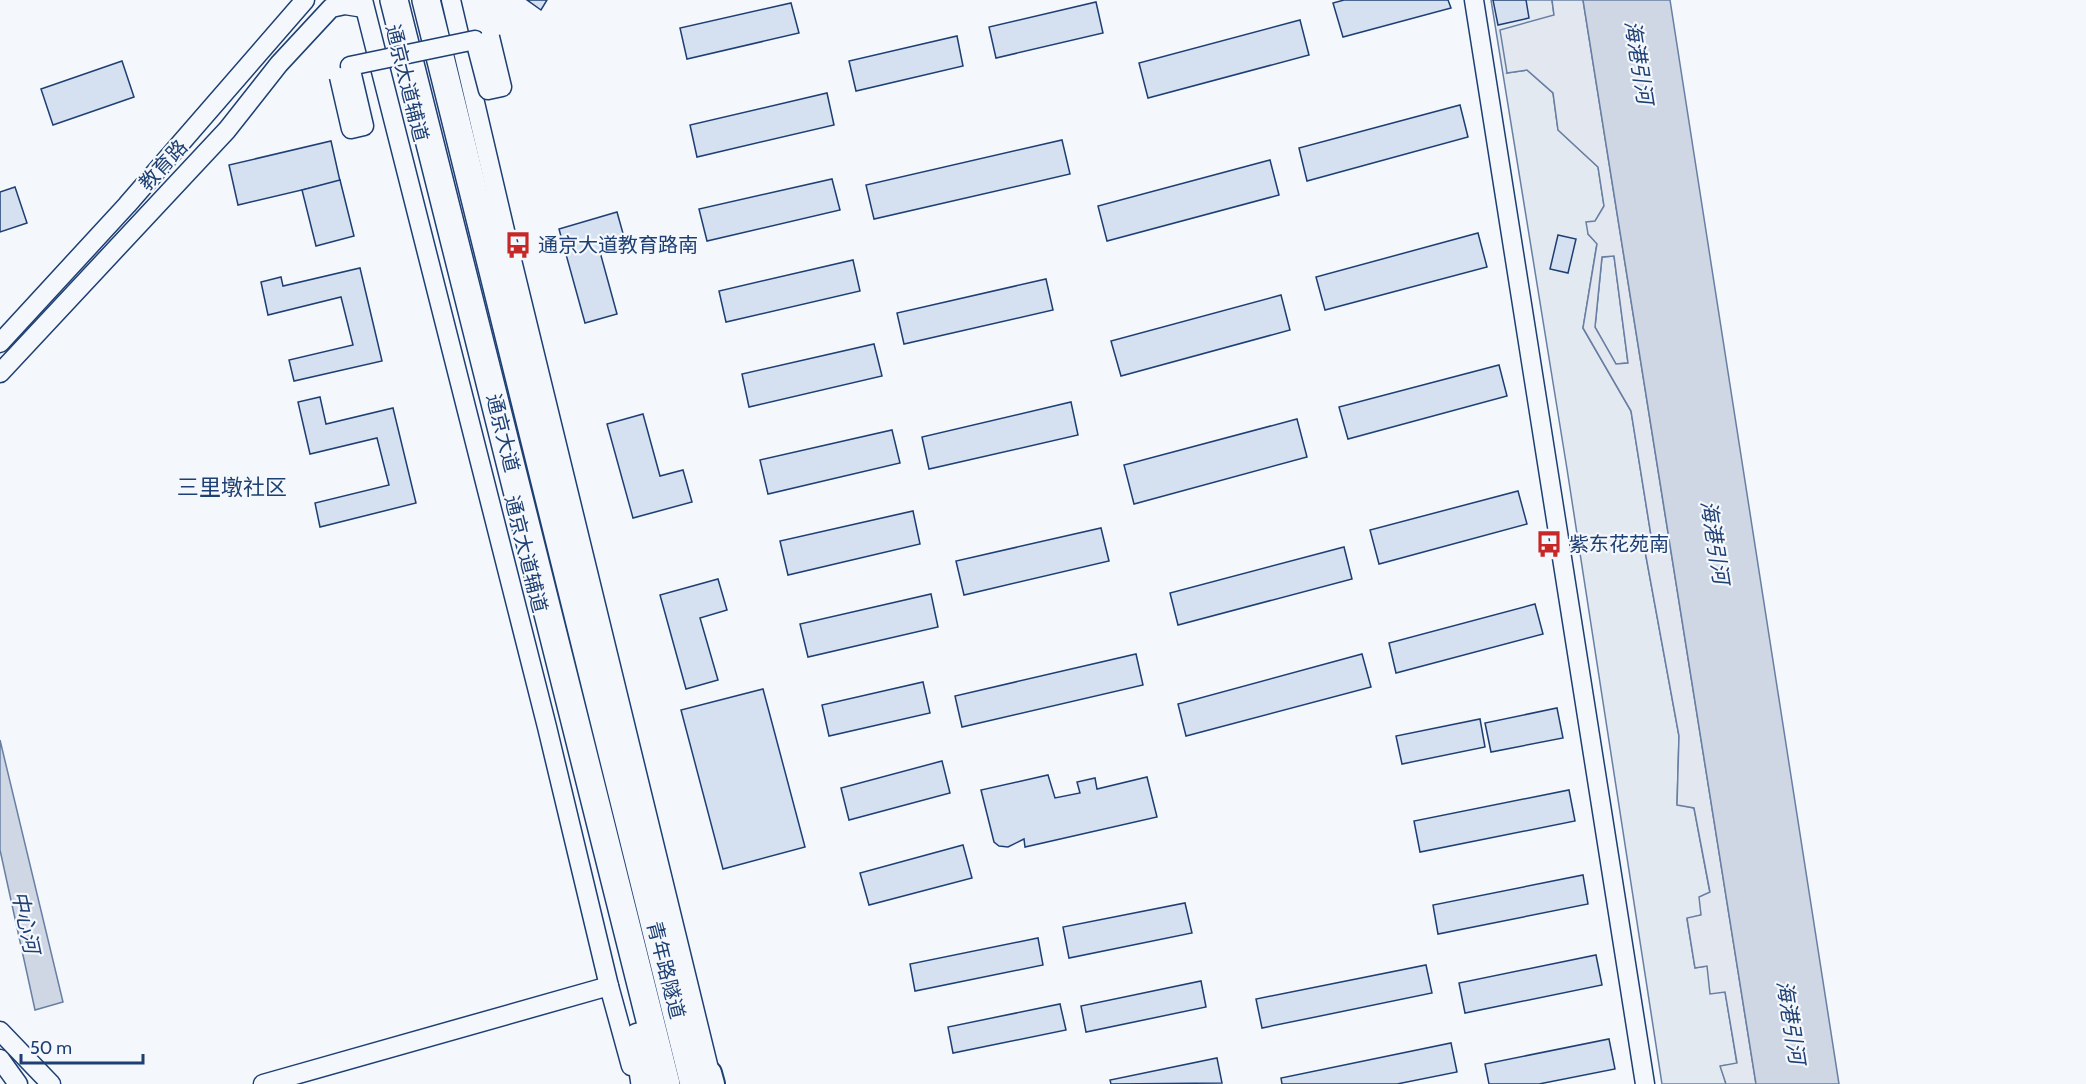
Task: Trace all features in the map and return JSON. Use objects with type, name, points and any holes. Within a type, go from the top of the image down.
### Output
[{"type":"highway","name":"通京大道","points":[[394,0],[611,867]]},
{"type":"highway","name":"通京大道","points":[[426,0],[638,855],[705,1080]]},
{"type":"highway","points":[[611,867],[645,1084]]},
{"type":"highway","name":"青年路隧道","points":[[611,867],[666,1084]]},
{"type":"street","name":"教育路","points":[[0,344],[128,205],[305,0]]},
{"type":"street","points":[[451,0],[705,1080]]},
{"type":"street","points":[[1474,0],[1645,1084]]},
{"type":"street","name":"教育路","points":[[0,373],[227,130],[279,64],[331,8],[364,4]]},
{"type":"street","name":"通京大道辅道","points":[[364,4],[538,693],[609,986],[637,1084]]},
{"type":"street","points":[[339,77],[351,129],[364,126],[350,66],[475,40],[488,90],[502,87],[490,37]]},
{"type":"street","points":[[262,1084],[609,986]]},
{"type":"street","points":[[0,1030],[51,1084]]},
{"type":"street","points":[[0,1059],[18,1084]]},
{"type":"shaded area","points":[[1491,0],[1552,0],[1554,15],[1507,73],[1527,70],[1553,93],[1558,130],[1598,167],[1604,206],[1588,234],[1597,243],[1583,328],[1631,411],[1653,548],[1645,551],[1679,736],[1677,804],[1694,808],[1710,893],[1701,915],[1687,919],[1695,968],[1707,966],[1725,991],[1737,1064],[1721,1066],[1726,1084],[1662,1084],[1567,469]]},
{"type":"shaded area","points":[[1552,0],[1583,0],[1756,1084],[1726,1084],[1720,1066],[1737,1063],[1725,992],[1710,994],[1707,966],[1695,968],[1687,918],[1701,915],[1699,897],[1710,892],[1694,808],[1677,805],[1679,736],[1645,551],[1653,548],[1631,411],[1583,328],[1597,244],[1588,234],[1586,222],[1595,221],[1604,206],[1598,167],[1558,130],[1553,93],[1527,70],[1507,73],[1500,30],[1554,15]],"holes":[[[1614,256],[1628,363],[1616,364],[1595,327],[1602,257]]]},
{"type":"shaded area","points":[[1614,256],[1628,363],[1616,364],[1595,327],[1602,257]]},
{"type":"water","name":"海港引河","points":[[1583,0],[1670,0],[1839,1084],[1756,1084]]},
{"type":"water","name":"中心河","points":[[0,740],[63,1002],[35,1010],[0,850]]},
{"type":"building","points":[[527,0],[547,0],[541,10]]},
{"type":"building","points":[[1344,0],[1448,0],[1451,8],[1343,37],[1333,3]]},
{"type":"building","points":[[1493,0],[1526,0],[1529,18],[1498,25]]},
{"type":"building","points":[[1096,2],[1103,33],[996,58],[989,27]]},
{"type":"building","points":[[791,3],[799,33],[687,59],[680,28]]},
{"type":"building","points":[[1300,20],[1309,55],[1148,98],[1139,63]]},
{"type":"building","points":[[957,36],[963,66],[856,91],[849,61]]},
{"type":"building","points":[[122,61],[134,97],[53,125],[41,89]]},
{"type":"building","points":[[827,93],[834,125],[697,157],[690,125]]},
{"type":"building","points":[[1460,105],[1468,137],[1307,181],[1299,148]]},
{"type":"building","points":[[1062,140],[1070,174],[874,219],[866,185]]},
{"type":"building","points":[[331,141],[340,181],[238,205],[229,165]]},
{"type":"building","points":[[1270,160],[1279,195],[1107,241],[1098,206]]},
{"type":"building","points":[[832,179],[840,210],[707,241],[699,209]]},
{"type":"building","points":[[340,180],[354,236],[316,246],[302,190]]},
{"type":"building","points":[[15,187],[27,223],[0,232],[0,192]]},
{"type":"building","points":[[617,212],[626,244],[600,252],[617,314],[585,323],[559,229]]},
{"type":"building","points":[[1478,233],[1487,267],[1325,310],[1316,277]]},
{"type":"building","points":[[1558,235],[1576,239],[1568,273],[1550,269]]},
{"type":"building","points":[[853,260],[860,291],[726,322],[719,291]]},
{"type":"building","points":[[360,268],[382,361],[294,381],[289,360],[353,345],[341,297],[268,315],[261,282],[281,277],[283,286]]},
{"type":"building","points":[[1046,279],[1053,310],[904,344],[897,313]]},
{"type":"building","points":[[1281,295],[1290,330],[1121,376],[1111,341]]},
{"type":"building","points":[[874,344],[882,376],[749,407],[742,374]]},
{"type":"building","points":[[1499,365],[1507,396],[1348,439],[1339,407]]},
{"type":"building","points":[[320,397],[326,424],[393,408],[416,503],[320,527],[315,503],[389,485],[377,438],[310,454],[298,402]]},
{"type":"building","points":[[1071,402],[1078,435],[929,469],[922,437]]},
{"type":"building","points":[[643,414],[660,476],[683,470],[692,502],[633,518],[607,424]]},
{"type":"building","points":[[1297,419],[1307,457],[1134,504],[1124,465]]},
{"type":"building","points":[[892,430],[900,463],[768,494],[760,460]]},
{"type":"building","points":[[1518,491],[1527,524],[1379,564],[1370,530]]},
{"type":"building","points":[[913,511],[920,544],[788,575],[780,541]]},
{"type":"building","points":[[1101,528],[1109,561],[964,595],[956,561]]},
{"type":"building","points":[[1344,547],[1352,579],[1178,625],[1170,593]]},
{"type":"building","points":[[718,579],[727,610],[700,618],[718,680],[686,689],[660,595]]},
{"type":"building","points":[[931,594],[938,627],[808,657],[800,624]]},
{"type":"building","points":[[1535,604],[1543,634],[1396,673],[1389,643]]},
{"type":"building","points":[[1136,654],[1143,685],[962,727],[955,696]]},
{"type":"building","points":[[1362,654],[1371,687],[1186,736],[1178,704]]},
{"type":"building","points":[[923,682],[930,713],[829,736],[822,705]]},
{"type":"building","points":[[763,689],[805,847],[723,869],[681,710]]},
{"type":"building","points":[[1557,708],[1563,738],[1491,752],[1485,723]]},
{"type":"building","points":[[1480,719],[1485,747],[1402,764],[1396,736]]},
{"type":"building","points":[[942,761],[950,793],[849,820],[841,788]]},
{"type":"building","points":[[1048,775],[1055,798],[1080,793],[1077,782],[1095,778],[1097,789],[1147,777],[1157,817],[1025,847],[1024,839],[1008,847],[999,846],[994,842],[981,790]]},
{"type":"building","points":[[1569,790],[1575,821],[1420,852],[1414,821]]},
{"type":"building","points":[[963,845],[972,878],[869,905],[860,873]]},
{"type":"building","points":[[1583,875],[1588,904],[1438,934],[1433,905]]},
{"type":"building","points":[[1185,903],[1192,933],[1069,958],[1063,927]]},
{"type":"building","points":[[1038,938],[1043,965],[915,991],[910,964]]},
{"type":"building","points":[[1596,955],[1602,985],[1465,1013],[1459,983]]},
{"type":"building","points":[[1426,965],[1432,993],[1262,1028],[1256,999]]},
{"type":"building","points":[[1201,981],[1206,1007],[1086,1032],[1081,1006]]},
{"type":"building","points":[[1060,1004],[1066,1030],[953,1053],[948,1027]]},
{"type":"building","points":[[1609,1039],[1615,1069],[1539,1084],[1489,1084],[1485,1064]]},
{"type":"building","points":[[1451,1043],[1457,1072],[1397,1084],[1282,1084],[1281,1078]]},
{"type":"building","points":[[1217,1058],[1222,1083],[1111,1084],[1110,1080]]},
{"type":"place","name":"通京大道教育路南","points":[[518,245]]},
{"type":"place","name":"紫东花苑南","points":[[1549,544]]},
{"type":"district","name":"三里墩社区","points":[[232,487]]}]
